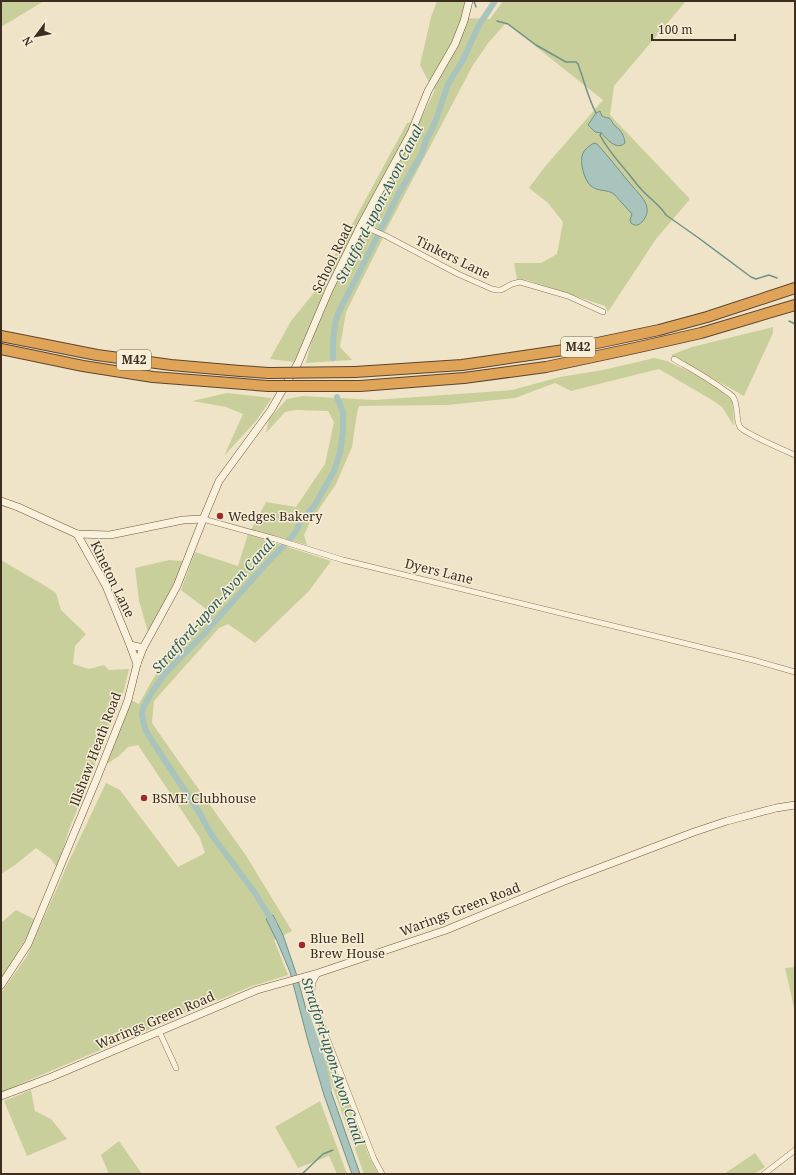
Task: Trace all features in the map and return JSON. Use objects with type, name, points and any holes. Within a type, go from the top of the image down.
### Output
[{"type":"highway","name":"M42","points":[[1,336],[97,355],[171,365],[269,373],[355,372],[462,365],[564,350],[658,330],[707,317],[795,288]]},
{"type":"highway","name":"M42","points":[[1,349],[83,366],[153,377],[268,386],[360,386],[464,378],[546,367],[701,333],[795,305]]},
{"type":"street","name":"School Road","points":[[203,519],[220,481],[271,410],[298,363],[329,290],[361,225],[411,133],[428,91],[454,44],[464,21],[468,1]]},
{"type":"street","name":"Tinkers Lane","points":[[361,225],[386,236],[458,274],[492,289],[501,290],[512,284],[520,282],[568,296],[604,312]]},
{"type":"street","points":[[674,359],[716,384],[734,398],[741,428],[750,434],[795,455]]},
{"type":"street","name":"Kineton Lane","points":[[1,501],[18,507],[77,534],[106,586],[137,664]]},
{"type":"street","name":"Dyers Lane","points":[[77,534],[110,534],[183,520],[203,519],[343,560],[753,660],[795,672]]},
{"type":"street","name":"Illshaw Heath Road","points":[[1,985],[28,944],[128,700],[137,664],[143,648],[177,586],[203,519]]},
{"type":"street","points":[[130,645],[143,648]]},
{"type":"street","name":"Warings Green Road","points":[[1,1096],[49,1078],[257,990],[318,973],[446,930],[562,882],[694,832],[727,821],[795,804]]},
{"type":"street","points":[[312,992],[313,982],[318,973]]},
{"type":"street","points":[[302,977],[312,992],[325,1033],[374,1159],[382,1174]]},
{"type":"street","points":[[159,1031],[176,1068]]},
{"type":"street","points":[[764,1174],[795,1150]]},
{"type":"green space","points":[[1,1],[44,1],[1,27]]},
{"type":"green space","points":[[437,1],[467,1],[463,18],[490,19],[503,1],[686,1],[614,86],[610,115],[690,199],[656,239],[608,312],[605,306],[527,280],[517,279],[514,263],[541,263],[557,254],[563,222],[548,203],[529,188],[543,169],[603,100],[506,23],[489,42],[473,65],[385,232],[376,228],[370,221],[369,214],[411,139],[435,90],[431,86],[420,65],[431,17]]},
{"type":"green space","points":[[413,122],[310,327],[294,362],[270,359],[291,321],[313,294],[407,123]]},
{"type":"green space","points":[[367,231],[383,238],[346,312],[340,347],[352,360],[306,363],[313,336],[329,299],[356,245]]},
{"type":"green space","points":[[773,327],[773,333],[744,396],[671,355],[692,347]]},
{"type":"green space","points":[[654,358],[667,361],[717,385],[732,399],[734,426],[722,407],[659,369],[571,391],[555,383],[515,398],[448,405],[359,406],[352,447],[336,484],[309,524],[304,535],[307,545],[251,530],[266,502],[296,507],[325,464],[334,422],[328,411],[296,410],[285,412],[266,433],[269,419],[287,399],[303,396],[374,400],[512,390],[560,377],[603,370]]},
{"type":"green space","points":[[227,393],[272,398],[256,421],[224,456],[243,414],[226,407],[192,401]]},
{"type":"green space","points":[[248,534],[331,561],[309,591],[255,643],[228,624],[219,628],[154,701],[152,723],[245,854],[292,931],[274,940],[288,975],[252,986],[1,1092],[1,993],[27,956],[69,861],[106,783],[120,790],[178,867],[205,853],[200,838],[138,745],[128,747],[119,756],[104,766],[131,700],[139,704],[168,656],[210,612],[181,590],[195,552],[238,566]]},
{"type":"green space","points":[[1,560],[56,593],[61,610],[86,634],[75,646],[73,664],[89,669],[104,665],[109,670],[129,669],[123,694],[69,830],[57,868],[51,859],[36,848],[1,874]]},
{"type":"green space","points":[[169,560],[184,561],[174,584],[148,632],[139,601],[135,568]]},
{"type":"green space","points":[[16,910],[34,919],[30,932],[1,979],[1,923]]},
{"type":"green space","points":[[795,967],[795,1012],[785,968]]},
{"type":"green space","points":[[328,1055],[333,1061],[370,1159],[378,1174],[364,1174],[324,1063]]},
{"type":"green space","points":[[31,1090],[35,1111],[51,1119],[67,1139],[27,1156],[4,1101]]},
{"type":"green space","points":[[320,1101],[347,1174],[337,1174],[329,1156],[298,1168],[275,1127]]},
{"type":"green space","points":[[119,1141],[142,1174],[109,1174],[101,1155]]},
{"type":"green space","points":[[755,1153],[765,1167],[754,1174],[724,1174]]},
{"type":"water","points":[[600,111],[602,116],[609,118],[621,131],[625,143],[618,146],[615,145],[601,133],[595,132],[588,125],[596,113]]},
{"type":"water","points":[[594,143],[597,144],[645,202],[647,214],[643,221],[638,225],[631,223],[630,220],[632,214],[614,194],[594,188],[588,183],[584,175],[582,156],[585,150]]},
{"type":"water","points":[[273,915],[283,935],[296,973],[327,1080],[360,1174],[352,1174],[324,1095],[290,972],[266,919]]},
{"type":"waterway","points":[[474,1],[476,7]]},
{"type":"waterway","name":"Stratford-upon-Avon Canal","points":[[333,358],[336,319],[343,303],[398,195],[422,153],[426,140],[437,117],[448,84],[463,60],[479,25],[495,1]]},
{"type":"waterway","points":[[497,21],[508,24],[536,45],[566,62],[576,62],[596,113]]},
{"type":"waterway","points":[[601,133],[600,135],[613,155],[640,188],[661,208],[666,215],[751,277],[756,279],[769,275],[777,278]]},
{"type":"waterway","points":[[789,321],[795,324]]},
{"type":"waterway","name":"Stratford-upon-Avon Canal","points":[[274,924],[255,893],[211,834],[199,812],[156,747],[145,729],[142,715],[143,708],[163,676],[203,635],[292,537],[300,522],[315,505],[334,471],[340,453],[343,431],[343,412],[337,397]]},
{"type":"waterway","name":"Stratford-upon-Avon Canal","points":[[306,1013],[320,1053],[329,1089]]},
{"type":"waterway","points":[[302,1174],[323,1154],[333,1150]]},
{"type":"place","name":"Wedges Bakery","points":[[220,516]]},
{"type":"place","name":"BSME Clubhouse","points":[[144,798]]},
{"type":"place","name":"Blue Bell Brew House","points":[[302,945]]}]
